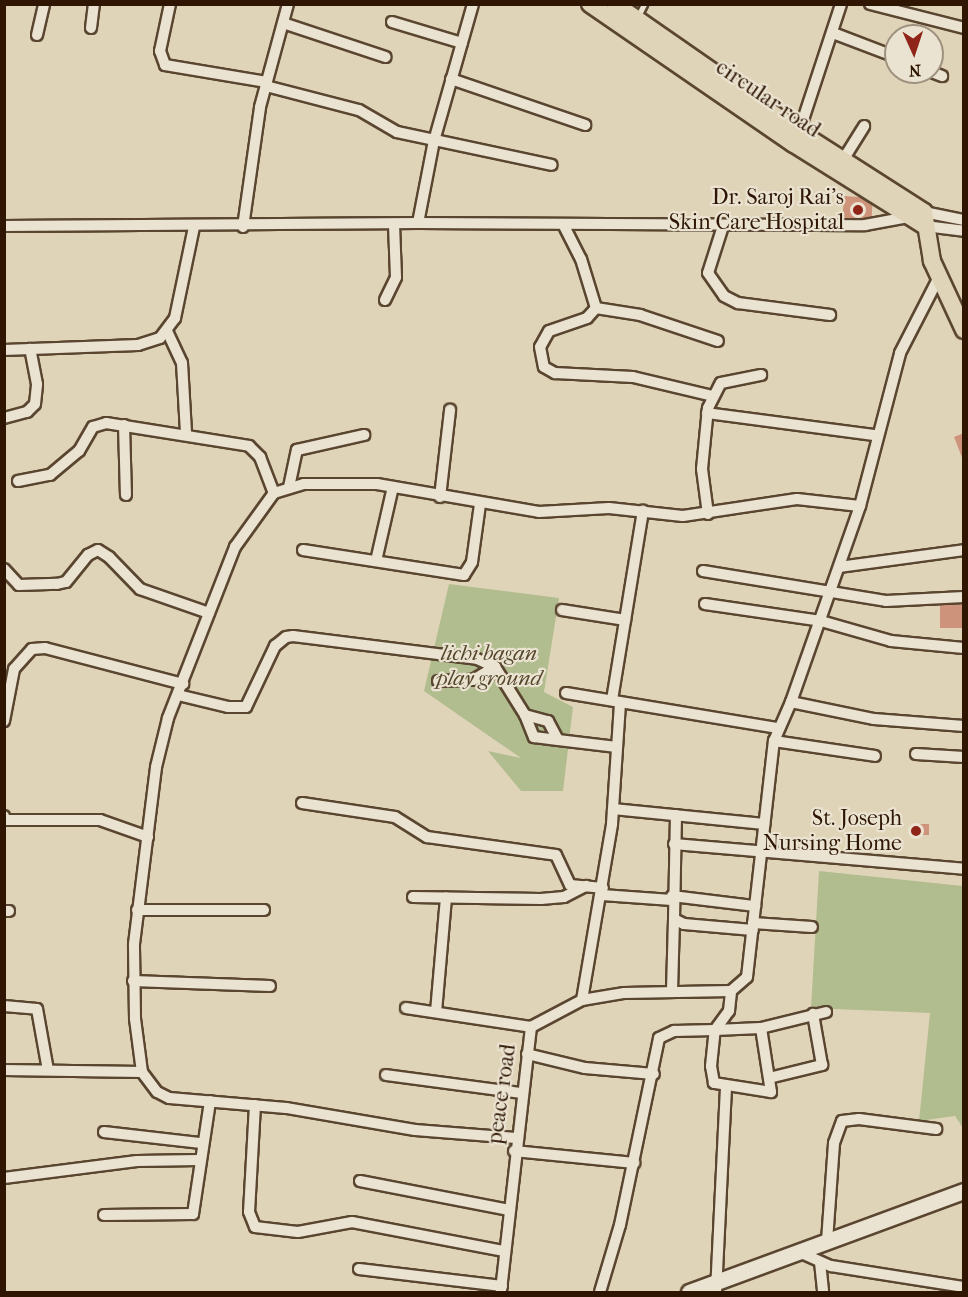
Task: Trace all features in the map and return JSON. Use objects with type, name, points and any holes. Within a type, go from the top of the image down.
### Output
[{"type":"main road","name":"circular road","points":[[590,4],[919,218]]},
{"type":"main road","name":"circular road","points":[[615,4],[640,12],[799,132],[843,160],[919,218]]},
{"type":"main road","points":[[919,218],[939,277],[963,330]]},
{"type":"main road","points":[[689,1293],[718,1287],[827,1241],[963,1191]]},
{"type":"street","points":[[37,35],[44,4]]},
{"type":"street","points":[[91,28],[94,4]]},
{"type":"street","points":[[170,4],[160,51],[165,65],[266,84],[359,110],[387,128],[434,141],[552,165]]},
{"type":"street","points":[[243,226],[266,84],[288,4]]},
{"type":"street","points":[[418,223],[434,141],[473,4]]},
{"type":"street","points":[[799,132],[841,4]]},
{"type":"street","points":[[870,4],[963,28]]},
{"type":"street","points":[[392,22],[462,43]]},
{"type":"street","points":[[283,23],[386,57]]},
{"type":"street","points":[[833,33],[884,52]]},
{"type":"street","points":[[451,79],[585,125]]},
{"type":"street","points":[[843,160],[864,126]]},
{"type":"street","points":[[919,218],[963,231]]},
{"type":"street","points":[[4,226],[194,227],[418,223],[723,226],[865,225],[919,218],[963,220]]},
{"type":"street","points":[[385,300],[396,277],[394,224]]},
{"type":"street","points":[[564,224],[581,260],[596,308]]},
{"type":"street","points":[[723,226],[708,273],[724,296],[738,303],[830,315]]},
{"type":"street","points":[[4,350],[138,345],[160,338],[167,331],[180,299],[194,227]]},
{"type":"street","points":[[531,1027],[582,1000],[672,991],[731,991],[747,977],[774,741],[821,621],[860,506],[875,435],[904,343],[939,277]]},
{"type":"street","points":[[596,308],[640,315],[718,341]]},
{"type":"street","points":[[596,308],[587,318],[558,327],[543,338],[540,354],[548,371],[633,377],[713,396]]},
{"type":"street","points":[[167,331],[182,363],[186,433]]},
{"type":"street","points":[[4,418],[27,412],[35,404],[36,384],[30,349]]},
{"type":"street","points":[[708,514],[702,469],[707,413],[713,396],[721,382],[760,375]]},
{"type":"street","points":[[440,497],[450,410]]},
{"type":"street","points":[[707,413],[875,435]]},
{"type":"street","points":[[124,425],[126,495]]},
{"type":"street","points":[[18,481],[50,475],[79,451],[93,427],[124,425],[186,433],[249,446],[260,457],[274,492]]},
{"type":"street","points":[[289,487],[297,450],[363,435]]},
{"type":"street","points":[[516,1138],[415,1130],[255,1105],[169,1098],[157,1092],[142,1072],[133,981],[137,910],[156,767],[178,695],[235,547],[274,492],[289,487],[339,483],[393,487],[480,504],[539,512],[609,508],[682,516],[708,514],[736,506],[797,499],[860,506]]},
{"type":"street","points":[[376,561],[393,487]]},
{"type":"street","points":[[303,550],[456,575],[468,573],[480,504]]},
{"type":"street","points":[[582,1000],[602,892],[613,809],[617,747],[616,701],[625,620],[643,511]]},
{"type":"street","points":[[4,569],[19,585],[57,584],[66,582],[98,550],[109,557],[140,590],[209,614]]},
{"type":"street","points":[[839,567],[963,550]]},
{"type":"street","points":[[703,571],[832,590],[886,601],[963,597]]},
{"type":"street","points":[[705,604],[821,621],[891,641],[963,648]]},
{"type":"street","points":[[562,610],[625,620]]},
{"type":"street","points":[[178,695],[228,707],[246,707],[275,646],[286,637],[477,659],[495,667],[525,714],[534,737],[617,747]]},
{"type":"street","points":[[4,721],[14,669],[32,649],[45,648],[183,684]]},
{"type":"street","points":[[438,681],[473,680],[495,667]]},
{"type":"street","points":[[566,693],[778,729]]},
{"type":"street","points":[[791,702],[874,719],[963,726]]},
{"type":"street","points":[[525,714],[549,722],[558,740]]},
{"type":"street","points":[[774,741],[875,756]]},
{"type":"street","points":[[916,754],[963,757]]},
{"type":"street","points":[[302,803],[395,817],[427,837],[556,855],[570,885],[586,886],[602,892],[755,906]]},
{"type":"street","points":[[613,809],[764,824]]},
{"type":"street","points":[[672,991],[674,919],[672,898],[676,815]]},
{"type":"street","points":[[5,819],[100,820],[148,837]]},
{"type":"street","points":[[674,843],[761,852],[782,850],[963,869]]},
{"type":"street","points":[[412,897],[541,899],[564,897],[586,886]]},
{"type":"street","points":[[436,1012],[446,897]]},
{"type":"street","points":[[137,910],[264,910]]},
{"type":"street","points":[[674,919],[684,924],[812,927]]},
{"type":"street","points":[[133,981],[270,986]]},
{"type":"street","points":[[731,991],[729,1011],[715,1030],[711,1078],[726,1088],[771,1092],[761,1028]]},
{"type":"street","points":[[4,1006],[37,1009],[48,1070]]},
{"type":"street","name":"peace road","points":[[406,1008],[531,1027],[514,1151],[502,1289]]},
{"type":"street","points":[[600,1293],[634,1164],[654,1074],[659,1038],[674,1031],[761,1028],[826,1012]]},
{"type":"street","points":[[769,1078],[822,1065],[813,1014]]},
{"type":"street","points":[[527,1054],[585,1068],[654,1074]]},
{"type":"street","points":[[4,1070],[142,1072]]},
{"type":"street","points":[[386,1075],[521,1093]]},
{"type":"street","points":[[718,1287],[726,1088]]},
{"type":"street","points":[[104,1215],[193,1214],[197,1205],[201,1143],[210,1101]]},
{"type":"street","points":[[255,1105],[249,1212],[255,1227],[298,1232],[352,1221],[504,1251]]},
{"type":"street","points":[[827,1241],[834,1143],[842,1121],[859,1119],[936,1129]]},
{"type":"street","points":[[104,1132],[201,1143]]},
{"type":"street","points":[[514,1151],[634,1164]]},
{"type":"street","points":[[4,1178],[137,1161],[199,1160]]},
{"type":"street","points":[[360,1181],[509,1210]]},
{"type":"street","points":[[799,1252],[820,1262],[963,1287]]},
{"type":"street","points":[[820,1262],[823,1293]]},
{"type":"street","points":[[359,1269],[502,1289]]},
{"type":"green space","name":"lichi bagan play ground","points":[[449,584],[559,598],[544,692],[573,707],[563,791],[521,791],[488,751],[521,758],[424,691]]},
{"type":"green space","points":[[819,871],[963,886],[963,1128],[955,1116],[919,1121],[930,1013],[811,1008]]},
{"type":"building","points":[[844,196],[873,198],[871,223],[842,221]]},
{"type":"building","points":[[964,433],[964,460],[963,460],[954,437]]},
{"type":"building","points":[[940,601],[964,601],[964,628],[940,628]]},
{"type":"building","points":[[913,824],[929,824],[929,835],[913,835]]},
{"type":"place","name":"Dr. Saroj Rai's Skin Care Hospital","points":[[858,210]]},
{"type":"place","name":"St. Joseph Nursing Home","points":[[916,831]]}]
